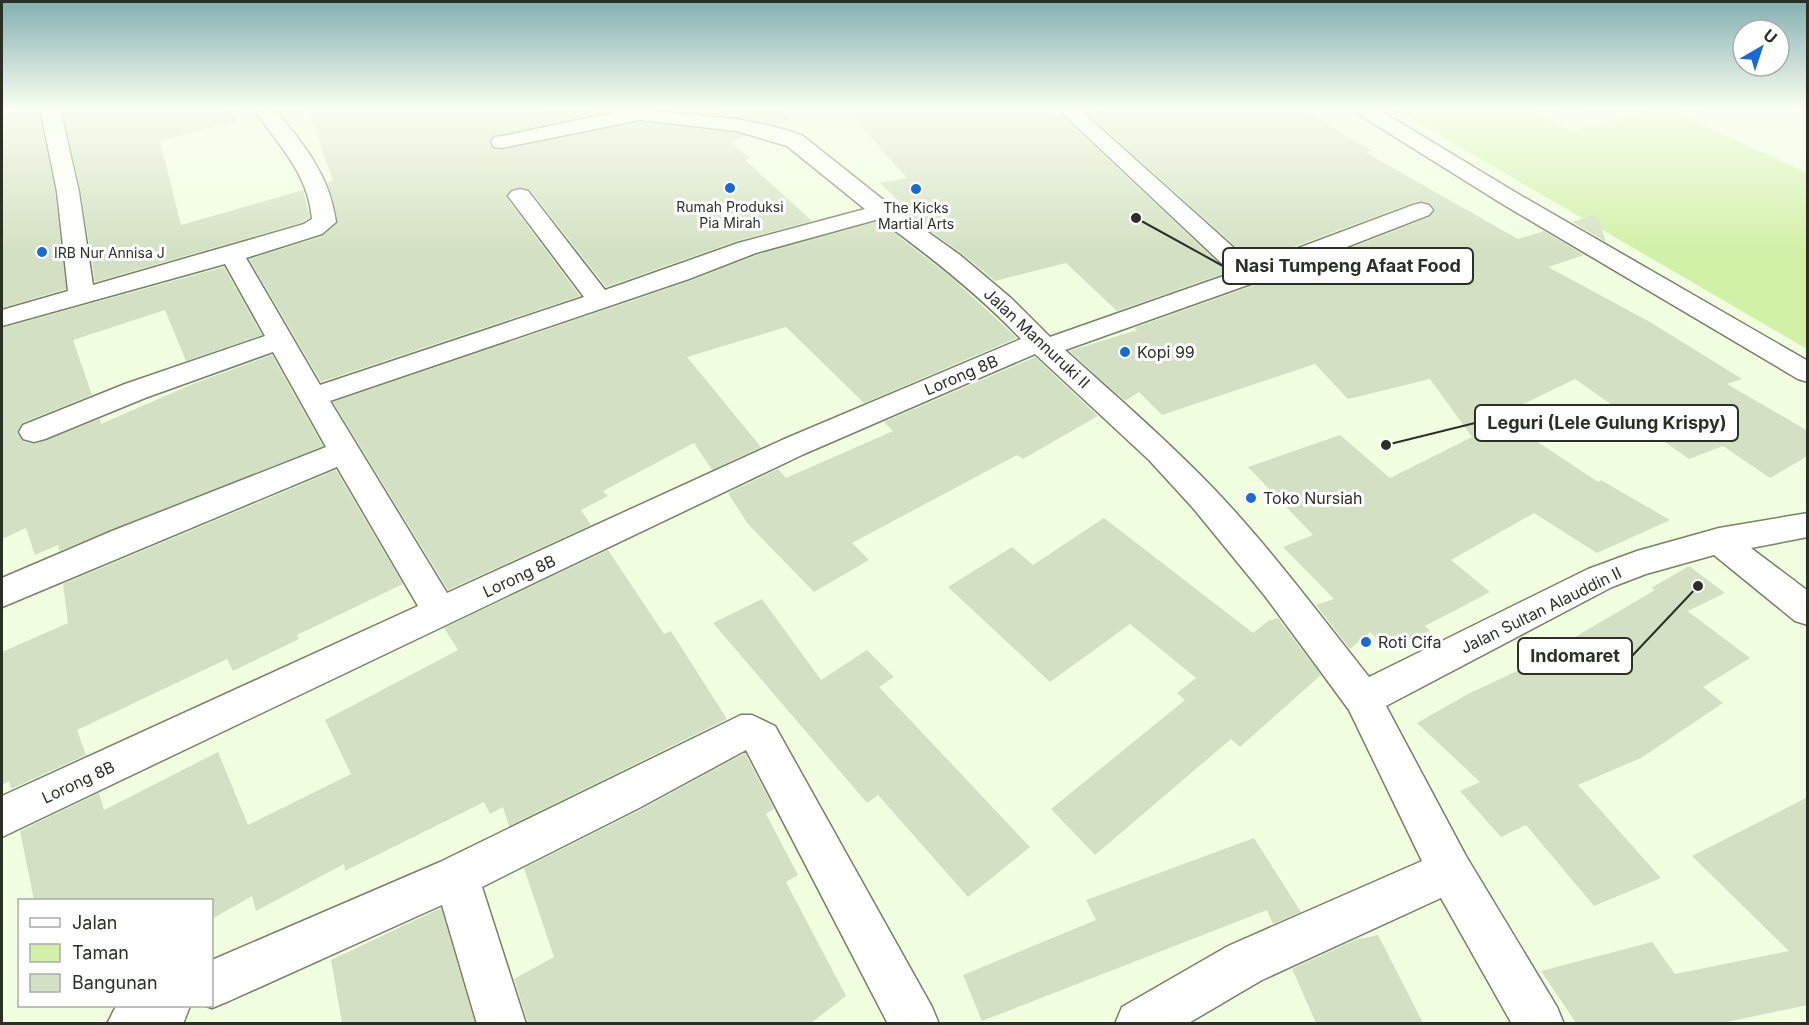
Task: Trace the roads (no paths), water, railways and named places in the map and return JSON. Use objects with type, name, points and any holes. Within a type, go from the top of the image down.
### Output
[{"type":"street","points":[[60,156],[68,192],[82,296]]},
{"type":"street","points":[[2,318],[313,229],[324,222],[321,200],[307,165],[300,156]]},
{"type":"street","name":"Jalan Mannuruki II","points":[[814,156],[883,211],[951,260],[1003,305],[1042,345],[1123,417],[1204,500],[1277,586],[1363,699]]},
{"type":"street","points":[[1119,156],[1250,276]]},
{"type":"street","points":[[1440,156],[1808,373]]},
{"type":"street","points":[[520,196],[599,300]]},
{"type":"street","name":"Lorong 8B","points":[[2,818],[793,447],[1042,345],[1250,276],[1421,210]]},
{"type":"street","points":[[313,397],[680,274],[747,248],[883,211]]},
{"type":"street","points":[[232,254],[344,452],[440,612]]},
{"type":"street","points":[[34,432],[135,391],[281,339]]},
{"type":"street","points":[[2,593],[124,540],[344,452]]},
{"type":"street","name":"Jalan Sultan Alauddin II","points":[[1363,699],[1600,578],[1637,564],[1719,541],[1808,525]]},
{"type":"street","points":[[1719,541],[1808,611]]},
{"type":"street","points":[[1363,699],[1450,872],[1540,1023]]},
{"type":"street","points":[[213,984],[456,877],[624,794],[741,732],[752,732],[761,738],[915,1023]]},
{"type":"street","points":[[1139,1023],[1245,963],[1450,872]]},
{"type":"street","points":[[456,877],[502,1023]]},
{"type":"street","points":[[131,1023],[162,1007]]},
{"type":"place","name":"Rumah Produksi Pia Mirah","points":[[730,188]]},
{"type":"place","name":"The Kicks Martial Arts","points":[[916,189]]},
{"type":"place","name":"Nasi Tumpeng Afaat Food","points":[[1136,218]]},
{"type":"place","name":"IRB Nur Annisa J","points":[[42,252]]},
{"type":"place","name":"Kopi 99","points":[[1125,352]]},
{"type":"place","name":"Leguri (Lele Gulung Krispy)","points":[[1386,445]]},
{"type":"place","name":"Toko Nursiah","points":[[1251,498]]},
{"type":"place","name":"Indomaret","points":[[1698,586]]},
{"type":"place","name":"Roti Cifa","points":[[1366,642]]}]
